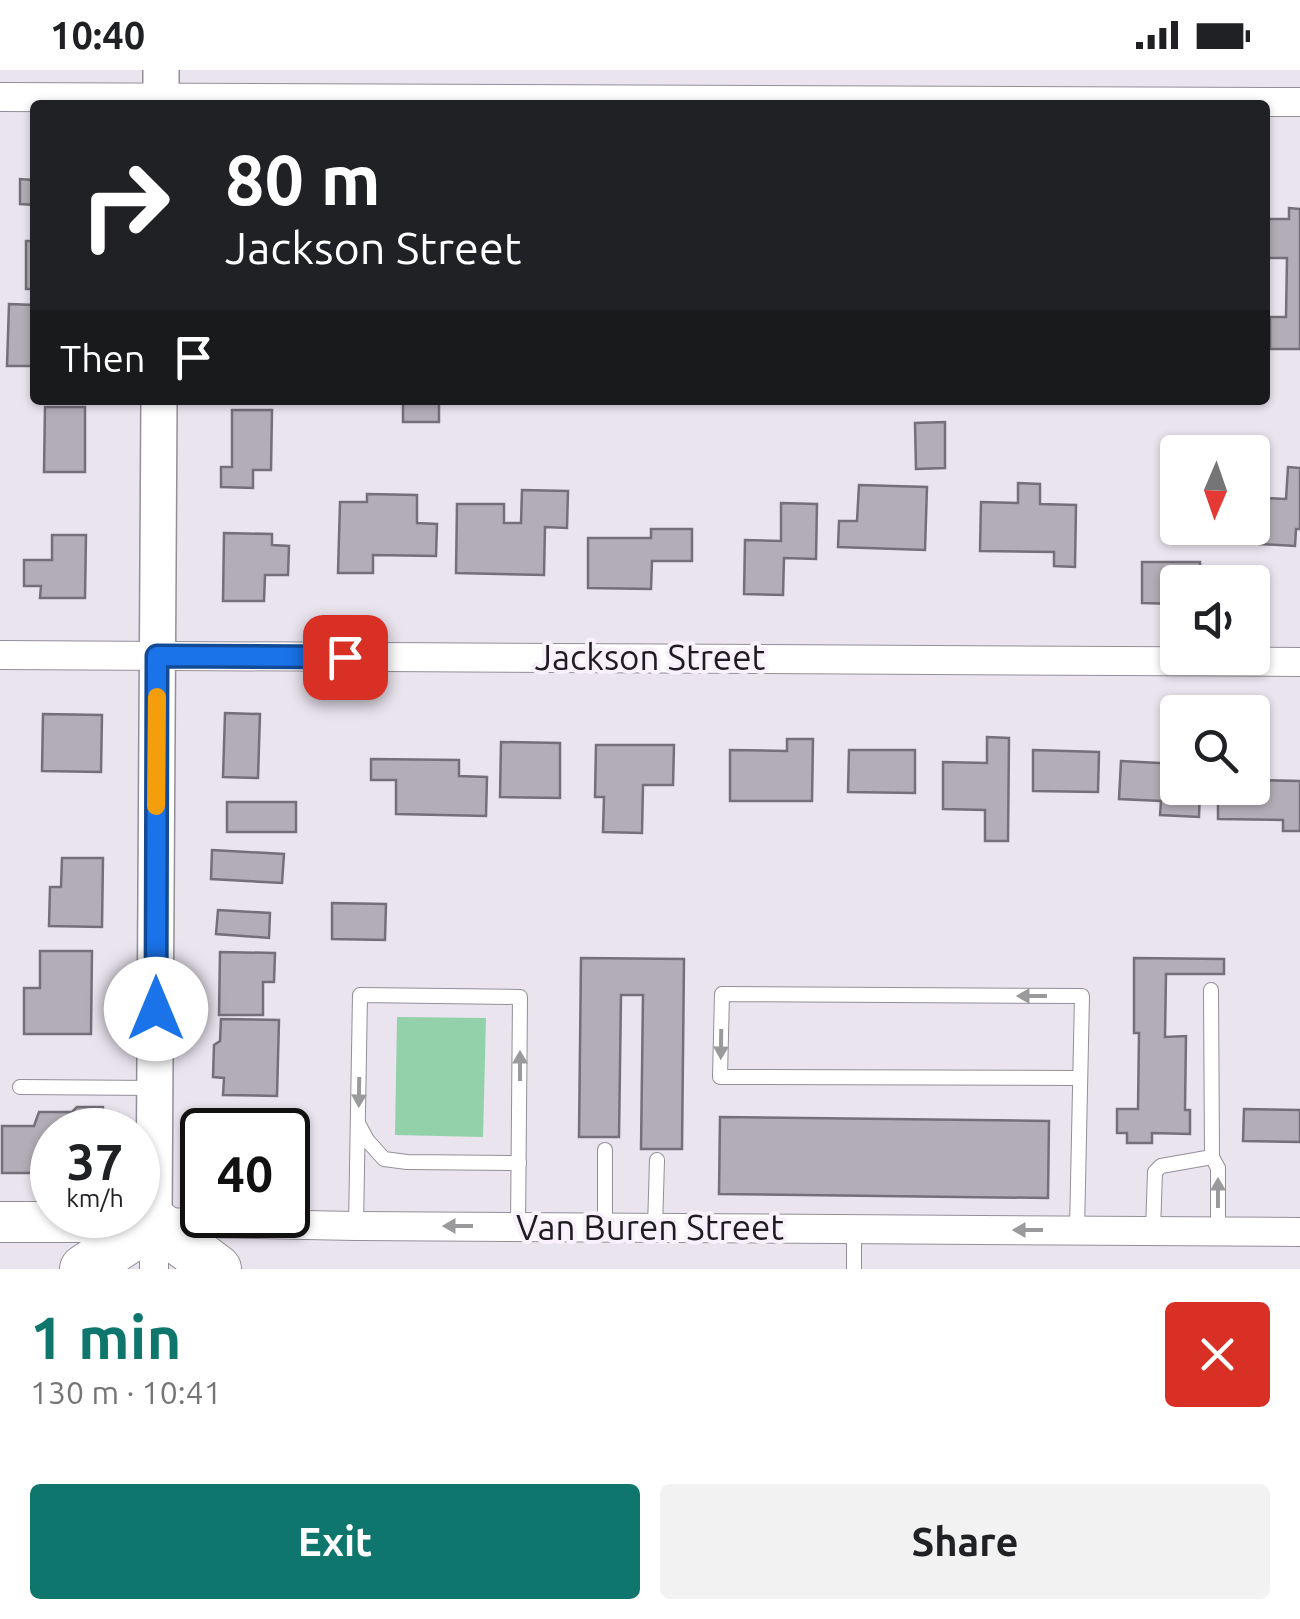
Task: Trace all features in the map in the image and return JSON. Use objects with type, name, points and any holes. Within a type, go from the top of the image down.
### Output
[{"type":"highway","points":[[160,1226],[217,1269]]},
{"type":"highway","points":[[84,1269],[130,1238]]},
{"type":"main road","name":"Van Buren Street","points":[[0,1222],[30,1222]]},
{"type":"street","points":[[0,97],[161,91],[1093,100]]},
{"type":"street","points":[[1270,102],[1300,102]]},
{"type":"street","points":[[155,1108],[159,405]]},
{"type":"street","name":"Jackson Street","points":[[0,655],[1300,662]]},
{"type":"street","name":"Van Buren Street","points":[[310,1223],[1300,1232]]},
{"type":"street","points":[[154,1238],[154,1269]]},
{"type":"lane","points":[[1212,990],[1212,1157],[1218,1168],[1218,1231]]},
{"type":"lane","points":[[1077,1230],[1082,996],[722,994],[720,1077],[1079,1078]]},
{"type":"lane","points":[[356,1226],[360,995],[520,997],[518,1226]]},
{"type":"lane","points":[[20,1086],[155,1088]]},
{"type":"lane","points":[[358,1124],[384,1159],[519,1163]]},
{"type":"lane","points":[[604,1227],[605,1150]]},
{"type":"lane","points":[[1154,1231],[1156,1172],[1161,1166],[1212,1157]]},
{"type":"lane","points":[[655,1228],[657,1160]]},
{"type":"lane","points":[[854,1229],[854,1269]]},
{"type":"green space","points":[[397,1017],[486,1018],[483,1137],[395,1135]]},
{"type":"building","points":[[20,179],[30,180],[30,205],[20,204]]},
{"type":"building","points":[[1289,208],[1300,209],[1300,349],[1270,349],[1270,317],[1286,317],[1287,258],[1270,258],[1270,219],[1289,219]]},
{"type":"building","points":[[26,241],[30,241],[30,289],[26,289]]},
{"type":"building","points":[[9,304],[30,305],[30,366],[7,366]]},
{"type":"building","points":[[403,405],[439,405],[439,422],[403,422]]},
{"type":"building","points":[[45,407],[85,407],[85,472],[44,472]]},
{"type":"building","points":[[232,410],[272,410],[271,470],[253,470],[253,488],[221,487],[221,467],[232,467]]},
{"type":"building","points":[[945,422],[945,468],[916,469],[915,423]]},
{"type":"building","points":[[1288,467],[1300,468],[1300,529],[1296,529],[1295,546],[1270,545],[1270,498],[1286,499]]},
{"type":"building","points":[[1018,483],[1040,484],[1040,504],[1076,505],[1075,567],[1054,566],[1054,552],[980,551],[981,502],[1018,503]]},
{"type":"building","points":[[859,485],[927,487],[925,550],[838,547],[839,521],[857,521]]},
{"type":"building","points":[[522,490],[568,491],[567,528],[545,527],[544,575],[456,573],[457,504],[504,504],[504,523],[521,523]]},
{"type":"building","points":[[367,494],[417,495],[417,523],[437,524],[436,556],[373,555],[373,573],[338,573],[340,502],[367,502]]},
{"type":"building","points":[[781,503],[817,504],[816,559],[784,558],[783,595],[744,594],[745,540],[781,541]]},
{"type":"building","points":[[651,529],[692,529],[692,561],[652,561],[651,589],[588,588],[588,538],[651,538]]},
{"type":"building","points":[[224,533],[272,534],[272,545],[289,546],[288,575],[265,575],[264,601],[223,601]]},
{"type":"building","points":[[52,535],[86,535],[85,598],[40,598],[41,586],[24,586],[24,560],[52,560]]},
{"type":"building","points":[[1142,562],[1200,562],[1160,565],[1160,604],[1142,603]]},
{"type":"building","points":[[225,713],[260,714],[258,778],[223,777]]},
{"type":"building","points":[[43,714],[102,715],[101,772],[42,771]]},
{"type":"building","points":[[987,737],[1009,738],[1008,841],[985,841],[985,810],[943,809],[943,762],[987,763]]},
{"type":"building","points":[[787,739],[813,739],[812,801],[730,801],[730,750],[787,751]]},
{"type":"building","points":[[501,742],[560,743],[560,798],[500,797]]},
{"type":"building","points":[[596,745],[674,745],[673,785],[643,785],[642,833],[603,832],[604,797],[595,797]]},
{"type":"building","points":[[849,750],[915,750],[915,793],[848,792]]},
{"type":"building","points":[[1033,750],[1099,752],[1098,792],[1033,791]]},
{"type":"building","points":[[371,759],[459,760],[459,776],[487,777],[486,816],[396,814],[396,780],[371,780]]},
{"type":"building","points":[[1121,761],[1160,763],[1160,801],[1119,799]]},
{"type":"building","points":[[1270,780],[1300,781],[1300,831],[1283,831],[1283,820],[1218,819],[1218,805],[1270,805]]},
{"type":"building","points":[[227,802],[296,802],[296,832],[227,832]]},
{"type":"building","points":[[1161,805],[1199,805],[1199,817],[1160,815]]},
{"type":"building","points":[[212,850],[284,854],[282,883],[211,879]]},
{"type":"building","points":[[62,858],[103,858],[102,927],[49,926],[50,887],[61,887]]},
{"type":"building","points":[[332,903],[386,904],[385,940],[332,939]]},
{"type":"building","points":[[218,910],[270,913],[269,938],[216,934]]},
{"type":"building","points":[[40,951],[92,951],[91,1034],[24,1034],[24,988],[40,988]]},
{"type":"building","points":[[220,952],[275,953],[274,982],[263,982],[263,1015],[219,1015]]},
{"type":"building","points":[[581,958],[684,959],[682,1149],[641,1149],[643,995],[621,995],[619,1137],[579,1137]]},
{"type":"building","points":[[1134,958],[1224,959],[1224,974],[1166,974],[1165,1037],[1186,1036],[1185,1110],[1190,1110],[1190,1134],[1152,1133],[1152,1143],[1127,1143],[1127,1133],[1117,1133],[1117,1109],[1138,1109],[1139,1033],[1134,1033]]},
{"type":"building","points":[[221,1019],[279,1020],[277,1096],[223,1095],[224,1078],[213,1077],[214,1045],[220,1041]]},
{"type":"building","points":[[1244,1109],[1300,1110],[1300,1142],[1243,1141]]},
{"type":"building","points":[[720,1117],[1049,1121],[1048,1198],[719,1194]]},
{"type":"building","points":[[2,1126],[30,1126],[30,1173],[2,1173]]},
{"type":"slow traffic","points":[[156,806],[157,697]]},
{"type":"route","points":[[156,1009],[157,656],[345,657]]}]
